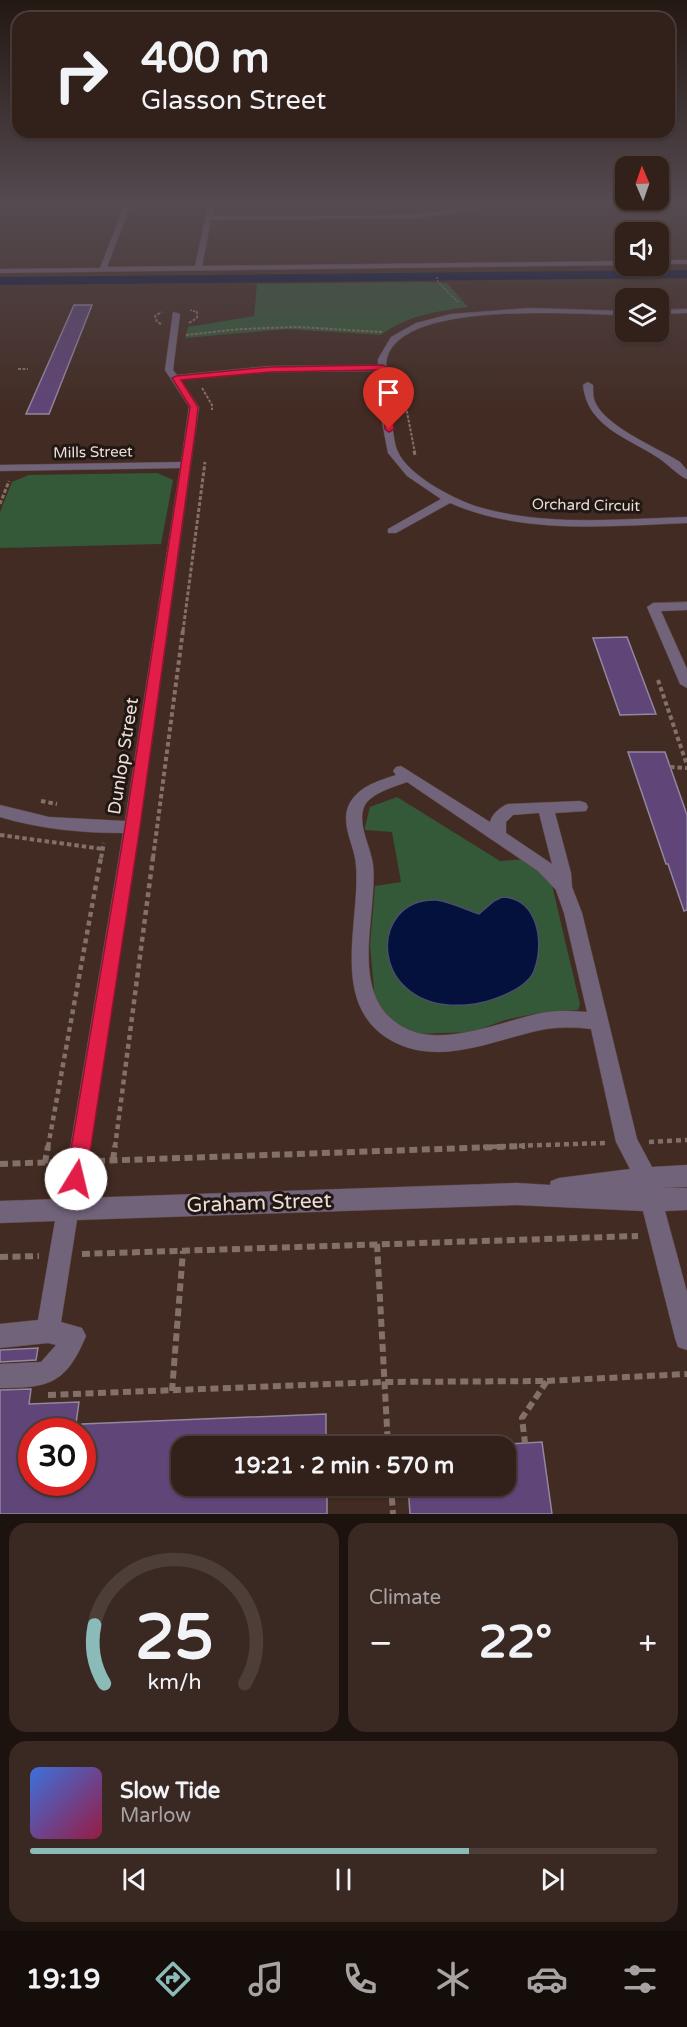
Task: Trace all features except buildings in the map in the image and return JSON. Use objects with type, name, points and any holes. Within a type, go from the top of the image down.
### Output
[{"type":"street","points":[[669,312],[687,311]]},
{"type":"street","name":"Orchard Circuit","points":[[615,313],[470,313],[435,319],[402,331],[384,349],[383,368],[393,452],[424,486],[449,499],[515,518],[564,522],[687,520]]},
{"type":"street","name":"Dunlop Street","points":[[48,1331],[68,1210],[79,1162],[132,827],[194,407],[169,370],[176,314]]},
{"type":"street","points":[[176,378],[270,369],[383,368]]},
{"type":"street","points":[[588,385],[587,395],[598,415],[620,431],[668,457],[687,476]]},
{"type":"street","name":"Mills Street","points":[[3,472],[186,465]]},
{"type":"street","points":[[392,531],[449,499]]},
{"type":"street","points":[[687,606],[653,607],[687,684]]},
{"type":"street","points":[[563,887],[544,866],[404,774],[360,799],[353,814],[365,866],[360,944],[362,980],[370,1007],[388,1028],[416,1042],[438,1043],[483,1037],[540,1022],[578,1019],[598,1021]]},
{"type":"street","points":[[545,807],[563,873],[563,887],[573,913],[627,1142],[646,1178],[687,1338]]},
{"type":"street","points":[[498,835],[498,820],[508,810],[580,807]]},
{"type":"street","points":[[0,811],[46,822],[132,827]]},
{"type":"street","name":"Graham Street","points":[[517,1194],[646,1178],[687,1176]]},
{"type":"street","name":"Graham Street","points":[[0,1212],[517,1194],[652,1200],[687,1198]]},
{"type":"street","points":[[0,1336],[48,1331],[74,1336],[52,1372],[45,1375],[0,1376]]},
{"type":"path","points":[[435,272],[438,282],[470,313]]},
{"type":"path","points":[[185,335],[242,329],[298,327],[386,332],[369,351],[368,368]]},
{"type":"path","points":[[398,363],[414,454],[420,460]]},
{"type":"path","points":[[18,369],[28,369]]},
{"type":"path","points":[[207,382],[200,386],[212,405],[211,417]]},
{"type":"path","points":[[113,1160],[206,452]]},
{"type":"path","points":[[0,504],[3,472]]},
{"type":"path","points":[[658,680],[687,766],[670,767]]},
{"type":"path","points":[[45,1163],[132,692]]},
{"type":"path","points":[[35,800],[67,806]]},
{"type":"path","points":[[100,808],[110,808]]},
{"type":"path","points":[[0,835],[103,849]]},
{"type":"path","points":[[0,1164],[687,1140]]},
{"type":"path","points":[[0,1257],[662,1235]]},
{"type":"path","points":[[377,1244],[387,1436]]},
{"type":"path","points":[[172,1391],[183,1251]]},
{"type":"path","points":[[44,1395],[383,1382],[547,1381],[687,1374]]},
{"type":"path","points":[[525,1443],[522,1418],[547,1381]]},
{"type":"path","points":[[392,1496],[393,1514]]},
{"type":"green space","points":[[447,283],[468,307],[411,319],[381,335],[287,329],[185,338],[188,327],[254,316],[257,284]]},
{"type":"green space","points":[[157,473],[173,480],[161,544],[0,548],[0,512],[12,482],[29,475]]},
{"type":"green space","points":[[397,797],[500,861],[527,859],[551,881],[580,1004],[578,1010],[538,1013],[505,1020],[472,1032],[413,1034],[393,1022],[375,1000],[370,945],[375,886],[401,882],[392,832],[365,830],[365,827],[370,807]]},
{"type":"water","points":[[502,897],[514,899],[524,905],[536,924],[539,948],[537,960],[534,971],[523,985],[494,999],[466,1005],[434,1002],[410,991],[395,974],[388,954],[389,934],[397,917],[413,904],[436,900],[479,914]]},
{"type":"waterway","points":[[0,281],[687,274]]},
{"type":"route","points":[[76,1179],[192,426],[194,407],[176,378],[270,369],[383,368],[389,429]]}]
